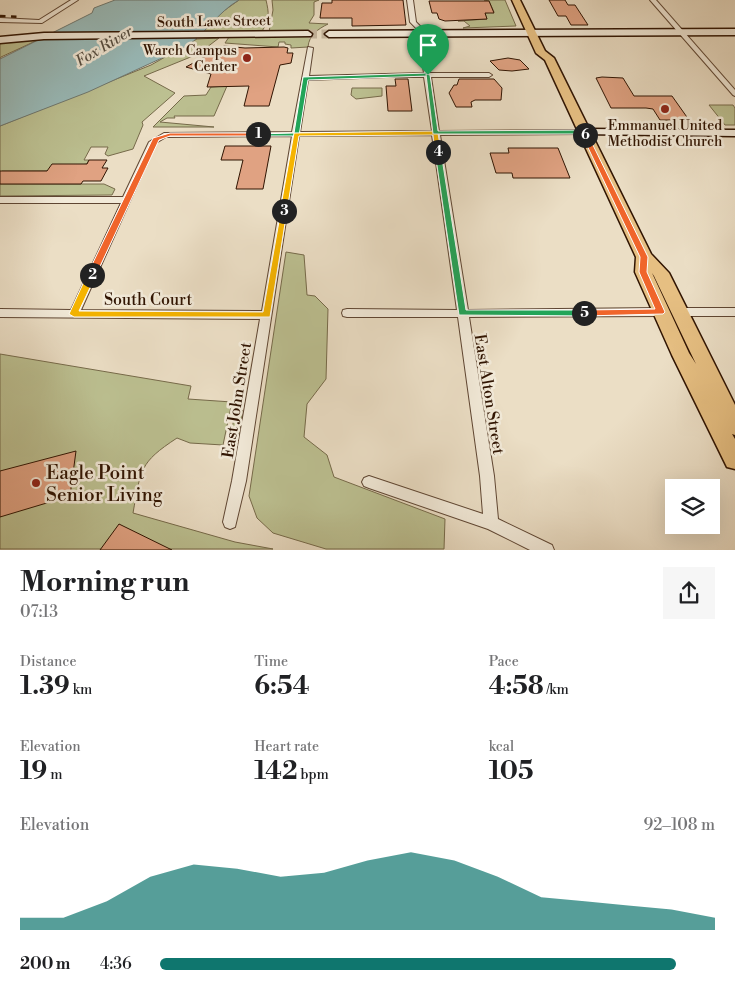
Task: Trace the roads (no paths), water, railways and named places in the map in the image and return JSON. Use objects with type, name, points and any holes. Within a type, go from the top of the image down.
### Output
[{"type":"main road","points":[[516,0],[540,53],[549,58],[644,257],[661,273],[735,426]]},
{"type":"main road","points":[[527,0],[551,52],[549,58]]},
{"type":"main road","points":[[329,34],[420,31],[735,32]]},
{"type":"main road","name":"South Lawe Street","points":[[0,40],[44,36],[308,34]]},
{"type":"main road","points":[[584,132],[735,132]]},
{"type":"main road","points":[[644,257],[643,272],[660,312],[735,460]]},
{"type":"street","points":[[0,20],[40,22],[75,0]]},
{"type":"street","name":"East Alton Street","points":[[410,0],[413,22],[420,31],[428,75],[435,133],[487,476],[491,524]]},
{"type":"street","points":[[653,0],[735,94]]},
{"type":"street","name":"East John Street","points":[[230,522],[239,481],[310,48]]},
{"type":"street","points":[[305,78],[428,75],[489,76]]},
{"type":"street","points":[[74,314],[153,142],[159,137],[170,134],[584,132]]},
{"type":"street","points":[[0,200],[126,200]]},
{"type":"street","points":[[347,313],[660,312]]},
{"type":"street","points":[[681,312],[735,312]]},
{"type":"street","name":"South Court","points":[[0,314],[267,315]]},
{"type":"street","points":[[369,482],[491,524],[547,550]]},
{"type":"water","name":"Fox River","points":[[115,0],[239,0],[225,10],[186,47],[88,92],[0,126],[0,59],[92,13],[94,8]]},
{"type":"tunnel","points":[[308,34],[329,34]]},
{"type":"railway","points":[[0,16],[20,17]]},
{"type":"place","name":"Warch Campus Center","points":[[247,58]]},
{"type":"place","name":"Emmanuel United Methodist Church","points":[[665,109]]},
{"type":"place","name":"Eagle Point Senior Living","points":[[36,483]]}]
